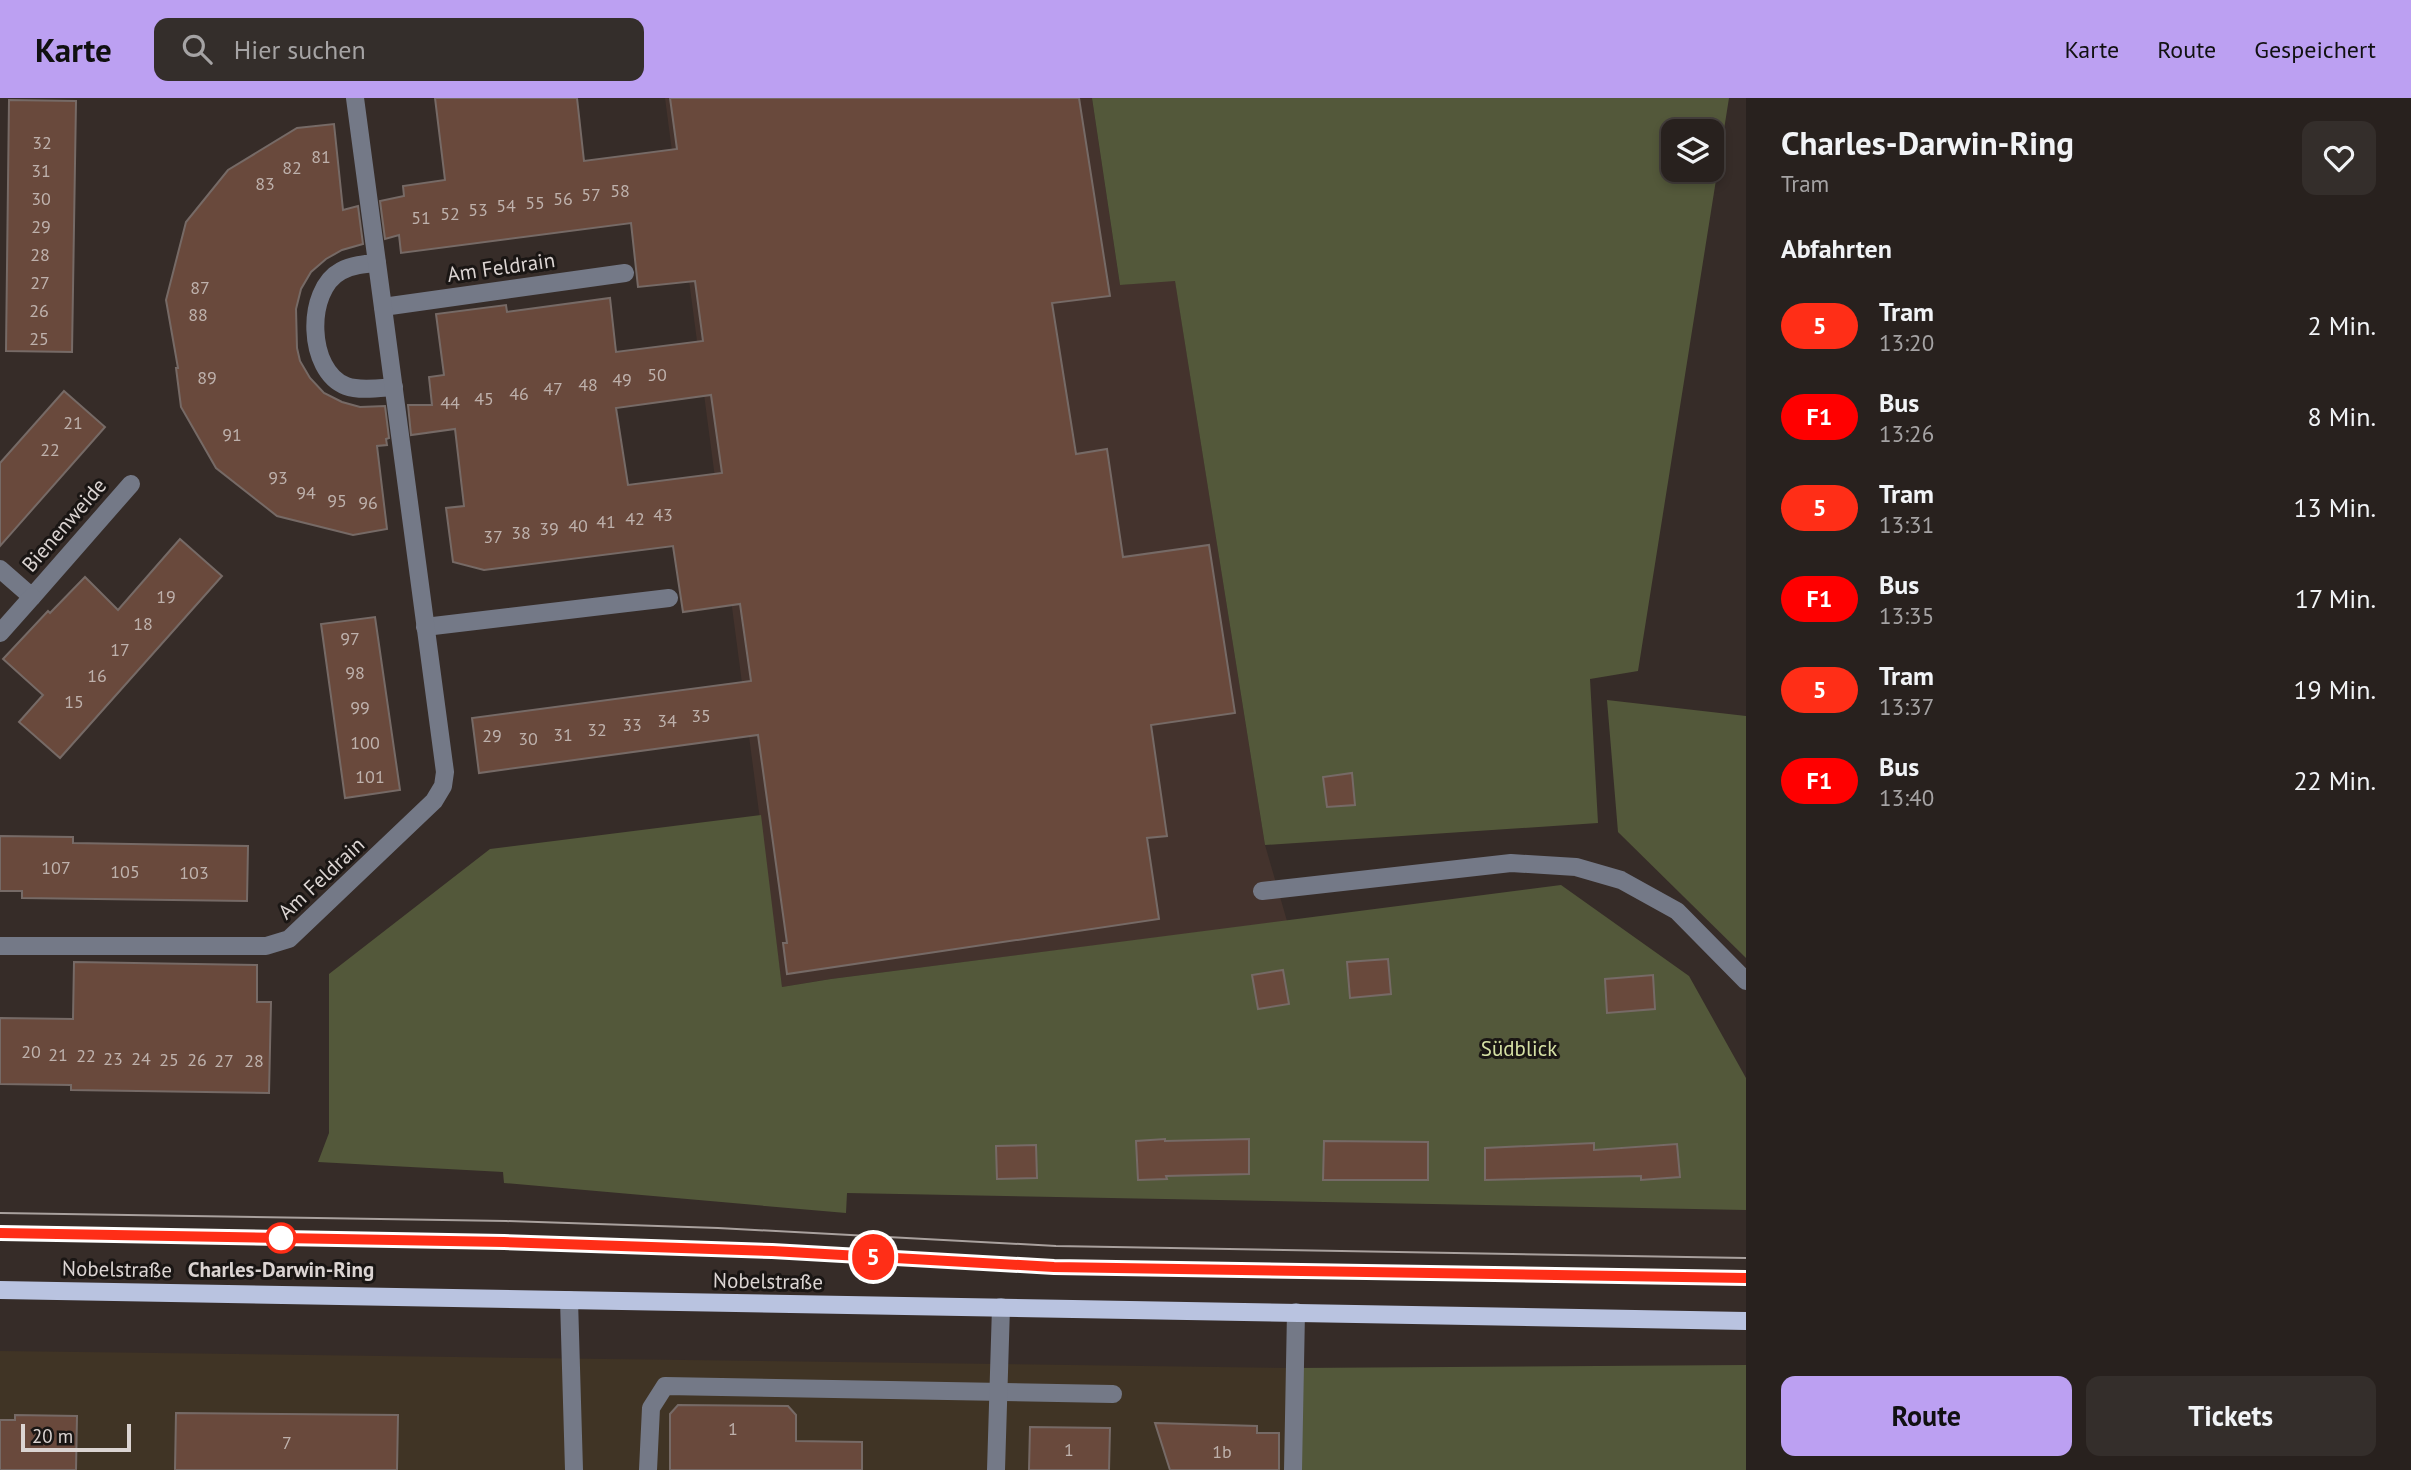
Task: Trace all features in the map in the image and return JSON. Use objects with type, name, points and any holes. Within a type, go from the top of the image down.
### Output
[{"type":"main road","name":"Nobelstraße","points":[[0,1290],[1746,1321]]},
{"type":"street","name":"Am Feldrain","points":[[0,946],[266,946],[289,939],[434,801],[443,786],[445,772],[355,98]]},
{"type":"street","points":[[377,263],[357,265],[338,272],[321,294],[314,320],[317,342],[319,355],[330,374],[346,386],[394,387]]},
{"type":"street","name":"Am Feldrain","points":[[383,307],[625,273]]},
{"type":"street","name":"Bienenweide","points":[[0,633],[131,484]]},
{"type":"street","name":"Bienenweide","points":[[0,569],[32,597]]},
{"type":"street","points":[[425,627],[669,598]]},
{"type":"street","points":[[1262,891],[1511,863],[1576,867],[1621,880],[1677,911],[1746,981]]},
{"type":"street","points":[[569,1300],[574,1470]]},
{"type":"street","points":[[996,1470],[1000,1307]]},
{"type":"street","points":[[1293,1470],[1296,1312]]},
{"type":"street","points":[[648,1470],[651,1408],[666,1386],[1114,1394]]},
{"type":"shaded area","points":[[665,98],[1092,98],[1120,285],[1175,280],[1265,845],[1287,921],[782,987]]},
{"type":"shaded area","points":[[0,1351],[1295,1368],[1295,1470],[0,1470]]},
{"type":"green space","points":[[1092,98],[1729,98],[1724,129],[1724,119],[1661,119],[1661,182],[1716,182],[1638,671],[1590,679],[1598,823],[1265,845],[1175,281],[1120,285]]},
{"type":"green space","points":[[1607,700],[1746,716],[1746,958],[1618,832]]},
{"type":"green space","name":"Südblick","points":[[761,815],[782,987],[1561,885],[1689,976],[1746,1078],[1746,1210],[847,1193],[846,1213],[504,1183],[503,1172],[318,1162],[329,1133],[329,974],[490,849]]},
{"type":"green space","points":[[1746,1365],[1746,1470],[1295,1470],[1295,1368]]},
{"type":"building","points":[[435,98],[577,98],[584,161],[677,149],[670,98],[1079,98],[1110,296],[1052,303],[1076,454],[1107,449],[1123,557],[1209,545],[1235,713],[1151,725],[1167,836],[1147,838],[1159,919],[787,974],[783,943],[787,943],[758,735],[479,773],[472,718],[751,681],[740,604],[683,612],[673,546],[484,570],[453,562],[446,508],[464,506],[455,429],[411,435],[408,405],[432,405],[429,377],[444,375],[436,314],[506,305],[507,312],[610,298],[616,352],[703,341],[695,281],[638,287],[631,223],[401,253],[399,235],[385,239],[380,201],[404,196],[403,186],[445,180]],"holes":[[[711,395],[722,473],[628,485],[616,408]]]},
{"type":"building","points":[[9,100],[76,101],[72,352],[6,351]]},
{"type":"building","points":[[334,124],[343,210],[358,206],[363,244],[342,250],[311,272],[301,289],[296,309],[297,348],[300,361],[310,378],[324,393],[360,407],[385,406],[389,438],[386,439],[387,445],[377,446],[387,529],[353,535],[277,516],[216,468],[181,407],[178,368],[166,300],[186,222],[228,170],[297,128]]},
{"type":"building","points":[[64,391],[105,427],[0,546],[0,463]]},
{"type":"building","points":[[180,539],[222,576],[60,758],[19,722],[43,695],[3,659],[48,611],[50,613],[85,577],[118,610]]},
{"type":"building","points":[[375,617],[400,790],[345,798],[321,624]]},
{"type":"building","points":[[1352,773],[1355,805],[1327,807],[1323,777]]},
{"type":"building","points":[[0,836],[73,837],[73,843],[248,846],[247,901],[22,898],[22,891],[0,891]]},
{"type":"building","points":[[1388,959],[1391,994],[1350,998],[1347,962]]},
{"type":"building","points":[[74,962],[257,965],[257,1002],[271,1002],[269,1093],[71,1090],[71,1085],[0,1084],[0,1018],[73,1019]]},
{"type":"building","points":[[1283,970],[1289,1004],[1258,1009],[1252,975]]},
{"type":"building","points":[[1653,975],[1655,1009],[1607,1013],[1605,979]]},
{"type":"building","points":[[1249,1139],[1249,1174],[1166,1176],[1167,1179],[1138,1180],[1136,1141]]},
{"type":"building","points":[[1324,1141],[1428,1142],[1428,1180],[1323,1180]]},
{"type":"building","points":[[1594,1143],[1594,1150],[1677,1144],[1680,1177],[1641,1180],[1641,1176],[1485,1180],[1485,1148]]},
{"type":"building","points":[[1036,1145],[1037,1178],[997,1179],[996,1146]]},
{"type":"building","points":[[678,1405],[788,1406],[796,1415],[796,1441],[862,1442],[862,1470],[670,1470],[670,1414]]},
{"type":"building","points":[[176,1413],[398,1415],[397,1470],[175,1470]]},
{"type":"building","points":[[15,1415],[77,1416],[76,1470],[0,1470],[0,1420],[15,1420]]},
{"type":"building","points":[[1155,1423],[1257,1426],[1257,1433],[1279,1433],[1279,1470],[1170,1470]]},
{"type":"building","points":[[1030,1427],[1110,1428],[1109,1470],[1029,1470]]},
{"type":"tram line","points":[[0,1213],[506,1221],[718,1228],[1056,1246],[1746,1258]]},
{"type":"tram line","points":[[0,1233],[504,1242],[772,1251],[1054,1267],[1746,1278]]},
{"type":"tram line","name":"5","points":[[0,1233],[504,1242],[772,1251],[1054,1267],[1746,1278]]},
{"type":"place","name":"Charles-Darwin-Ring","points":[[281,1238]]}]
